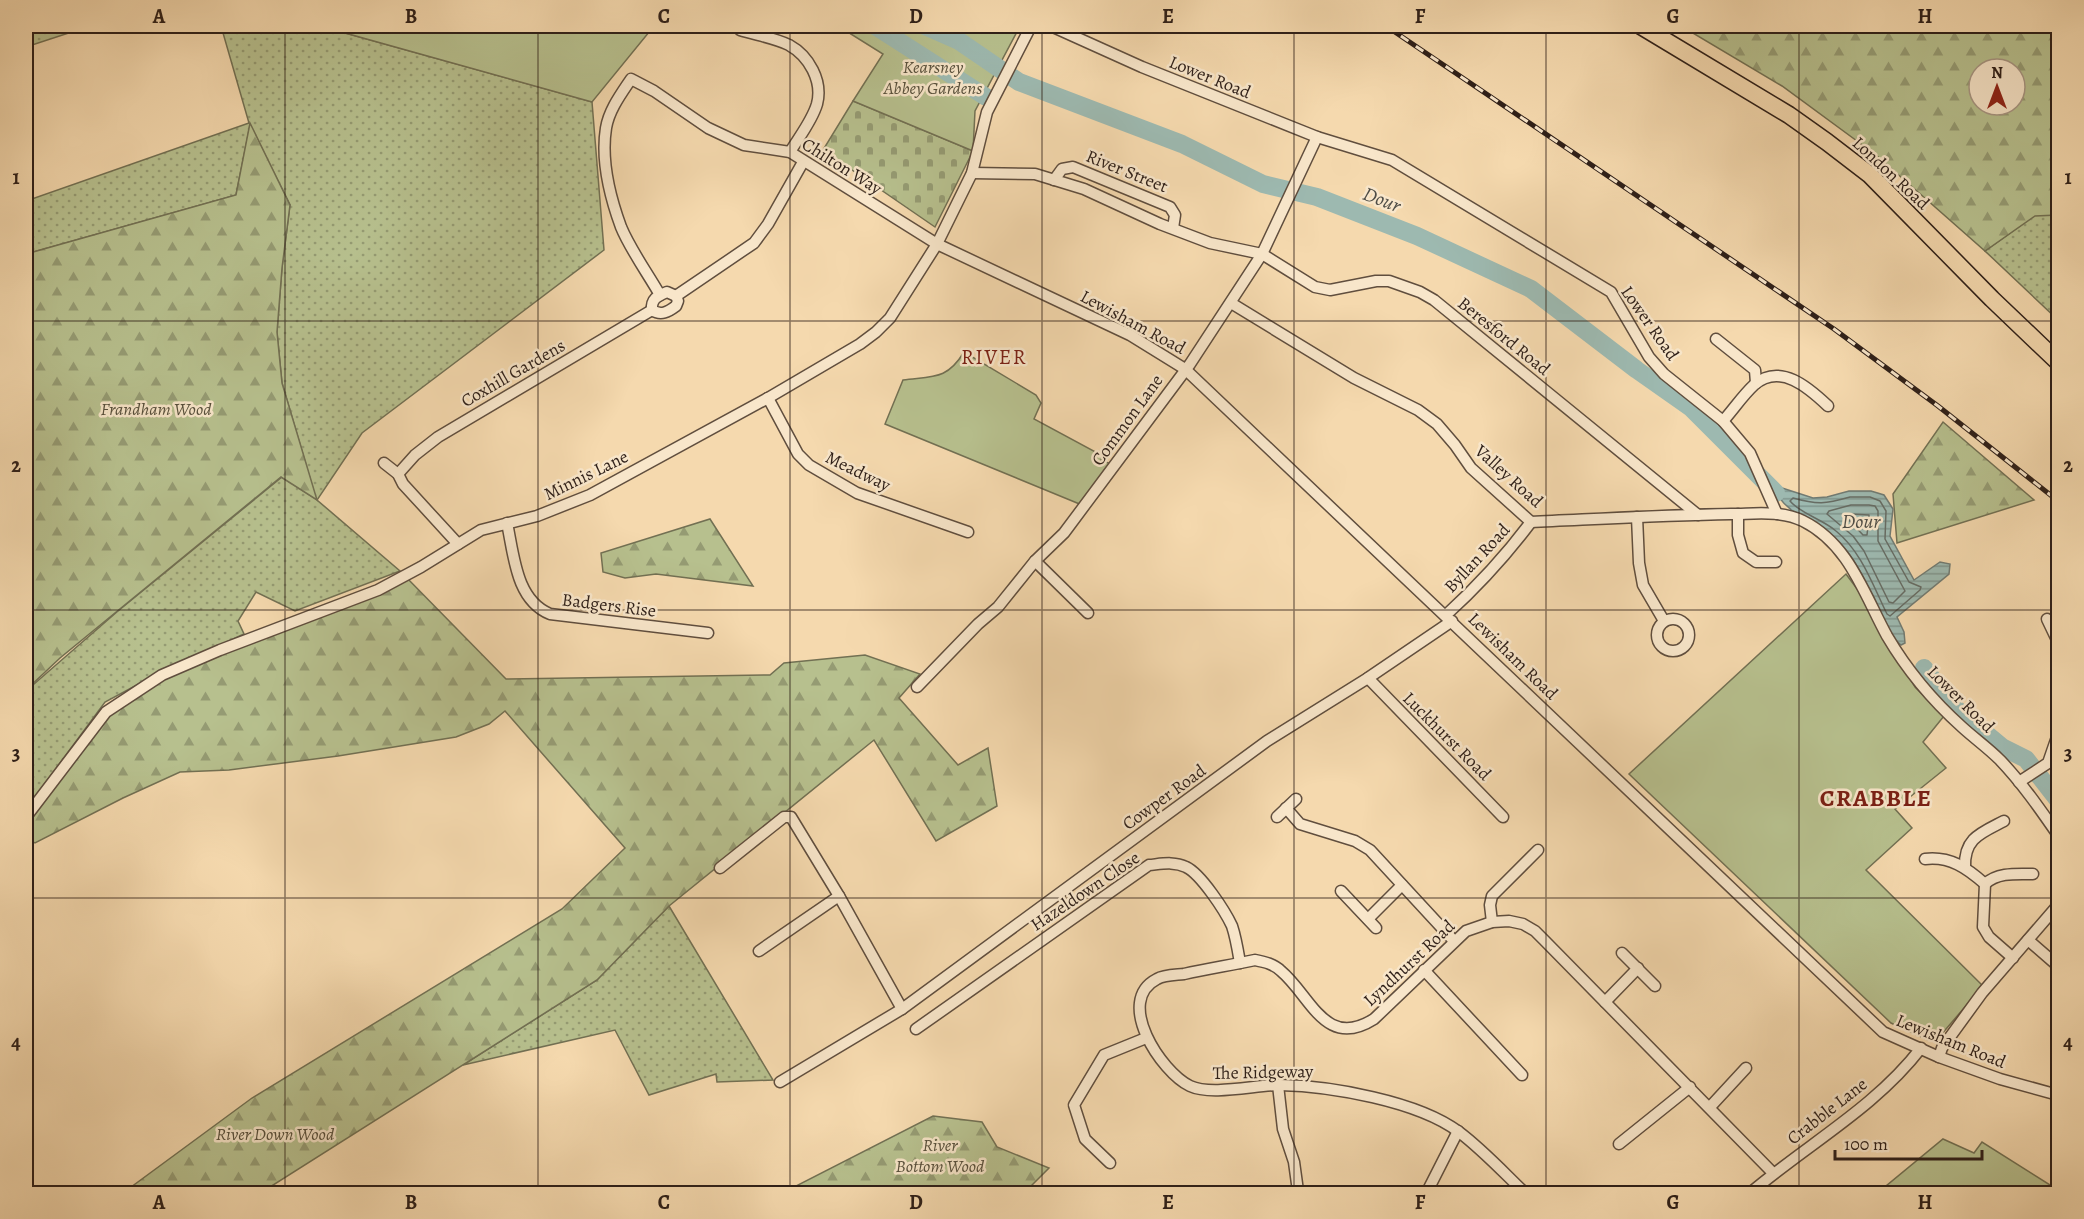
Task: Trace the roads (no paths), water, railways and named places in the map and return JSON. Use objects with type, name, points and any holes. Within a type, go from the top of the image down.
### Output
[{"type":"main road","name":"London Road","points":[[1641,26],[1789,116],[1870,175],[1992,299],[2058,362]]},
{"type":"street","name":"Minnis Lane","points":[[26,817],[106,712],[162,675],[220,650],[378,590],[481,530],[537,516],[590,495],[768,398],[860,344],[876,332],[890,318],[936,244],[972,173],[987,112],[1031,26]]},
{"type":"street","name":"Lower Road","points":[[1051,26],[1142,67],[1317,137],[1392,160],[1611,292],[1649,357],[1664,374],[1724,421],[1750,453],[1777,514],[1803,521],[1834,543],[1860,584],[1887,635],[1922,686],[1960,726],[1998,758],[2019,782],[2058,835]]},
{"type":"street","points":[[740,30],[789,45],[805,57],[813,71],[818,88],[817,103],[790,152]]},
{"type":"street","name":"Chilton Way","points":[[660,295],[622,228],[609,185],[605,151],[606,126],[614,105],[631,79],[654,91],[708,128],[744,145],[790,152],[936,244]]},
{"type":"street","name":"Common Lane","points":[[916,687],[978,624],[998,608],[1035,561],[1064,533],[1190,364],[1262,254],[1317,137]]},
{"type":"street","name":"Coxhill Gardens","points":[[398,474],[415,454],[438,437],[652,310],[662,314],[671,310],[678,301],[676,296],[754,243],[768,225],[803,162]]},
{"type":"street","name":"River Street","points":[[1054,180],[1062,168],[1074,167],[1170,207],[1175,215],[1173,228]]},
{"type":"street","name":"River Street","points":[[972,173],[1035,174],[1084,189],[1160,224],[1210,243],[1262,254]]},
{"type":"street","name":"Lewisham Road","points":[[936,244],[1130,335],[1185,369],[1883,1032],[2000,1079],[2058,1095]]},
{"type":"street","name":"Beresford Road","points":[[1262,254],[1315,287],[1330,290],[1376,281],[1389,281],[1420,292],[1434,300],[1698,515]]},
{"type":"street","points":[[652,310],[651,303],[660,295],[667,292],[676,296]]},
{"type":"street","name":"Valley Road","points":[[1231,303],[1354,378],[1418,410],[1437,424],[1471,468],[1531,522],[1777,514]]},
{"type":"street","points":[[1716,339],[1755,370],[1756,383]]},
{"type":"street","points":[[1724,421],[1756,383],[1773,376],[1789,377],[1811,390],[1828,406]]},
{"type":"street","name":"Meadway","points":[[768,398],[798,454],[809,465],[857,492],[968,532]]},
{"type":"street","points":[[384,463],[398,474],[403,484],[458,544]]},
{"type":"street","points":[[1738,514],[1738,535],[1743,553],[1756,562],[1776,562]]},
{"type":"street","points":[[1637,517],[1639,563],[1643,585],[1664,621]]},
{"type":"street","name":"Byllan Road","points":[[1449,618],[1498,565],[1531,522]]},
{"type":"street","name":"Badgers Rise","points":[[507,524],[523,589],[533,604],[542,611],[550,614],[697,628],[708,633]]},
{"type":"street","points":[[1035,561],[1088,613]]},
{"type":"street","name":"Cowper Road","points":[[780,1082],[902,1009],[1267,741],[1368,678],[1449,618]]},
{"type":"street","points":[[2047,619],[2058,642]]},
{"type":"street","name":"Luckhurst Road","points":[[1368,678],[1503,816]]},
{"type":"street","points":[[2019,782],[2048,763],[2058,734]]},
{"type":"street","points":[[1277,816],[1296,800]]},
{"type":"street","points":[[1286,808],[1300,824],[1355,841],[1370,850],[1454,941]]},
{"type":"street","points":[[720,868],[775,824],[788,816],[794,819],[902,1009]]},
{"type":"street","points":[[1965,867],[1966,848],[1972,840],[2004,821]]},
{"type":"street","points":[[1492,922],[1492,896],[1538,850]]},
{"type":"street","points":[[1925,859],[1947,860],[1965,867],[1985,884]]},
{"type":"street","name":"Hazeldown Close","points":[[916,1029],[1149,865],[1168,862],[1185,867],[1195,874],[1231,924],[1240,963]]},
{"type":"street","points":[[2013,958],[1989,938],[1983,927],[1985,884],[1991,878],[2011,873],[2033,874]]},
{"type":"street","points":[[1341,891],[1372,923],[1402,885]]},
{"type":"street","points":[[759,951],[839,896]]},
{"type":"street","points":[[1939,1056],[1942,1048],[1982,993],[2058,905]]},
{"type":"street","name":"Lyndhurst Road","points":[[1142,993],[1157,979],[1255,960],[1267,962],[1283,972],[1322,1019],[1341,1028],[1352,1029],[1374,1019],[1466,931],[1492,922],[1509,921],[1523,924],[1535,931],[1773,1173]]},
{"type":"street","points":[[2028,940],[2058,966]]},
{"type":"street","points":[[1622,952],[1655,986]]},
{"type":"street","points":[[1605,1002],[1638,968]]},
{"type":"street","points":[[1424,970],[1522,1075]]},
{"type":"street","name":"The Ridgeway","points":[[1142,993],[1140,1012],[1146,1038],[1158,1058],[1174,1076],[1191,1087],[1208,1090],[1278,1085],[1317,1087],[1388,1101],[1429,1116],[1458,1131],[1526,1194]]},
{"type":"street","points":[[1110,1163],[1085,1139],[1074,1105],[1104,1055],[1146,1038]]},
{"type":"street","name":"Crabble Lane","points":[[1749,1194],[1773,1173],[1850,1118],[1911,1061],[1921,1048]]},
{"type":"street","points":[[1710,1107],[1746,1068]]},
{"type":"street","points":[[1278,1085],[1283,1129],[1294,1162],[1298,1191],[1296,1194]]},
{"type":"street","points":[[1619,1144],[1690,1088]]},
{"type":"street","points":[[1426,1194],[1458,1131]]},
{"type":"water","name":"Dour","points":[[1779,487],[1813,498],[1849,491],[1871,491],[1884,495],[1893,509],[1890,536],[1914,580],[1940,562],[1950,564],[1949,574],[1897,617],[1904,632],[1905,643],[1901,645],[1891,636],[1859,570],[1843,546],[1826,531],[1789,508],[1776,493]]},
{"type":"waterway","name":"Dour","points":[[875,26],[986,97]]},
{"type":"waterway","name":"Dour","points":[[925,26],[959,41],[1019,82],[1182,144],[1263,184],[1317,197],[1417,236],[1531,289],[1691,408],[1776,493]]},
{"type":"waterway","name":"Dour","points":[[1924,668],[1955,708],[2002,747],[2026,759],[2058,800]]},
{"type":"railway","points":[[1386,26],[1834,329],[1938,406],[2058,501]]},
{"type":"district","name":"RIVER","points":[[994,357]]},
{"type":"district","name":"CRABBLE","points":[[1876,798]]},
{"type":"park label","name":"Kearsney Abbey Gardens","points":[[933,77]]},
{"type":"park label","name":"Frandham Wood","points":[[156,409]]},
{"type":"park label","name":"River Down Wood","points":[[275,1134]]},
{"type":"park label","name":"River Bottom Wood","points":[[940,1155]]}]
